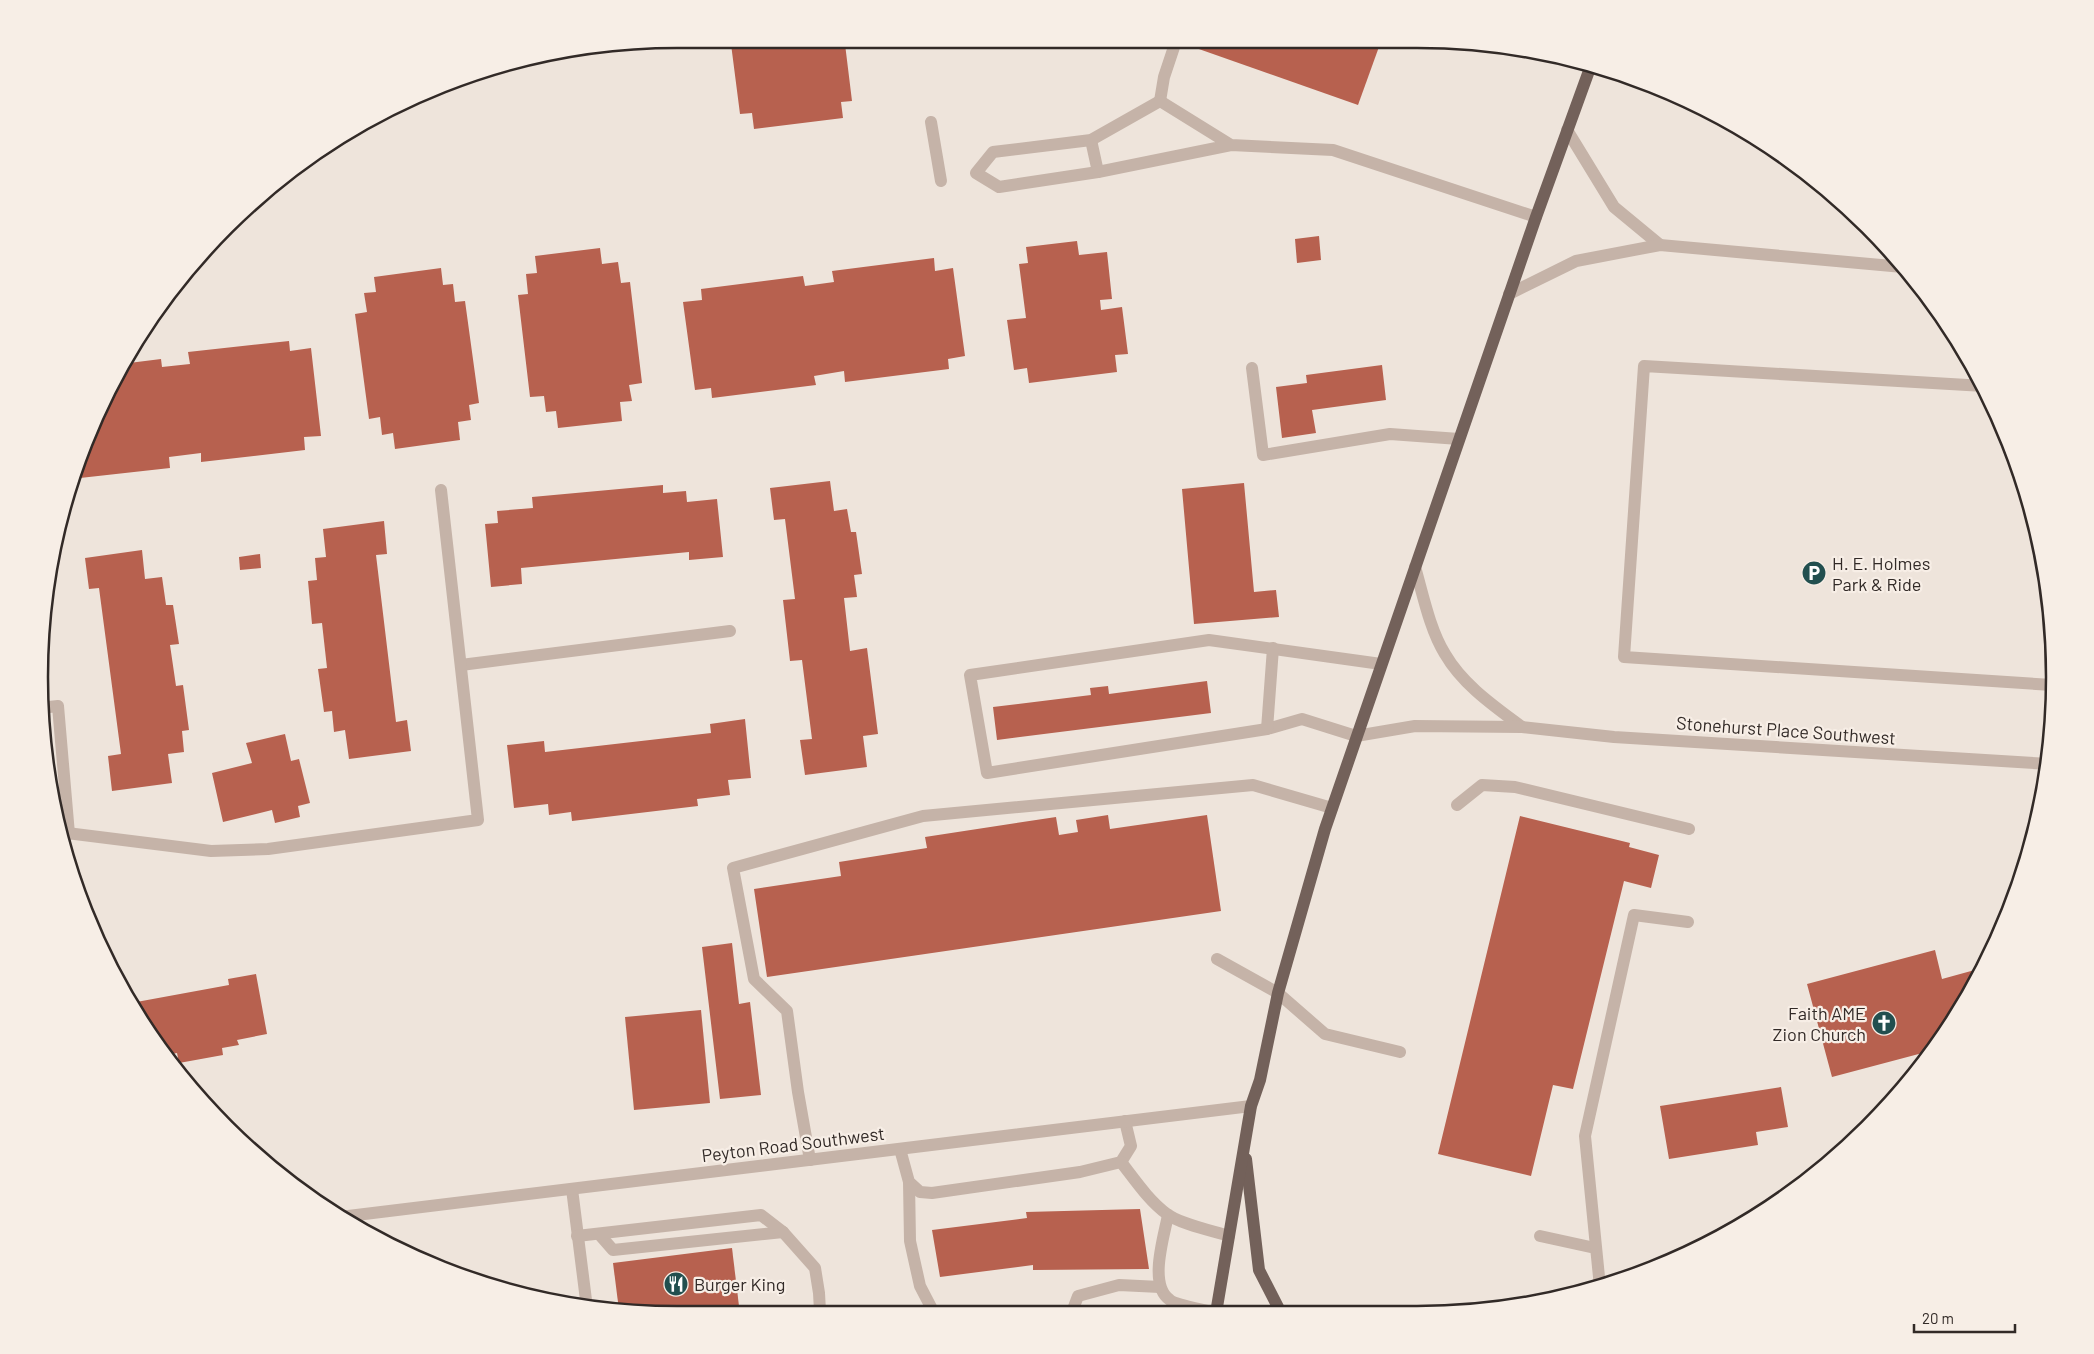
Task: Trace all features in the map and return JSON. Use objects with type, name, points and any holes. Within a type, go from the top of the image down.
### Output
[{"type":"main road","points":[[1216,1306],[1251,1106],[1260,1080],[1278,993],[1332,808],[1509,294],[1589,72]]},
{"type":"main road","points":[[1244,1144],[1259,1270],[1277,1306]]},
{"type":"street","points":[[1160,102],[1164,77],[1174,48]]},
{"type":"street","points":[[1160,102],[1091,140],[993,152],[976,173],[999,187],[1098,172],[1231,145],[1333,150],[1536,217]]},
{"type":"street","points":[[1160,102],[1231,145]]},
{"type":"street","points":[[931,122],[941,181]]},
{"type":"street","points":[[1567,130],[1614,207],[1660,245]]},
{"type":"street","points":[[1091,140],[1098,172]]},
{"type":"street","points":[[1509,294],[1576,262],[1660,245],[1893,266]]},
{"type":"street","points":[[1975,385],[1644,366],[1624,657],[2046,685]]},
{"type":"street","points":[[1252,368],[1264,455],[1390,434],[1459,439]]},
{"type":"street","points":[[68,833],[211,851],[259,849],[478,820],[441,490]]},
{"type":"street","points":[[1415,568],[1431,620],[1445,654],[1476,692],[1522,727]]},
{"type":"street","points":[[461,665],[730,631]]},
{"type":"street","points":[[1356,736],[1302,719],[1267,729],[987,773],[970,675],[1209,640],[1381,664]]},
{"type":"street","points":[[1267,729],[1273,648]]},
{"type":"street","points":[[49,707],[58,706],[63,814]]},
{"type":"street","name":"Stonehurst Place Southwest","points":[[1356,736],[1415,726],[1522,727],[1614,737],[2040,763]]},
{"type":"street","points":[[810,1160],[788,1011],[754,979],[733,868],[923,816],[1253,785],[1332,808]]},
{"type":"street","points":[[1457,805],[1482,785],[1515,787],[1689,829]]},
{"type":"street","points":[[1599,1279],[1585,1136],[1634,915],[1688,922]]},
{"type":"street","points":[[1218,960],[1278,993],[1325,1034],[1400,1052]]},
{"type":"street","name":"Peyton Road Southwest","points":[[352,1216],[1251,1106]]},
{"type":"street","points":[[909,1182],[920,1192],[932,1193],[1080,1172],[1121,1162],[1131,1146],[1125,1122]]},
{"type":"street","points":[[900,1149],[909,1182],[910,1241],[920,1286],[930,1306]]},
{"type":"street","points":[[1121,1162],[1146,1194],[1168,1215],[1229,1236]]},
{"type":"street","points":[[572,1189],[586,1299]]},
{"type":"street","points":[[577,1236],[761,1214],[783,1232],[814,1268],[820,1306]]},
{"type":"street","points":[[1168,1215],[1158,1268],[1160,1287],[1170,1301],[1189,1306]]},
{"type":"street","points":[[599,1234],[613,1250],[783,1232]]},
{"type":"street","points":[[1540,1236],[1595,1248]]},
{"type":"street","points":[[1074,1306],[1078,1296],[1119,1285],[1160,1287]]},
{"type":"building","points":[[732,48],[845,48],[852,101],[841,102],[843,118],[754,129],[752,113],[740,114]]},
{"type":"building","points":[[1196,48],[1379,48],[1358,105]]},
{"type":"building","points":[[1319,236],[1321,260],[1297,263],[1295,239]]},
{"type":"building","points":[[1077,241],[1079,255],[1107,252],[1112,299],[1100,300],[1101,310],[1122,307],[1128,354],[1115,355],[1117,372],[1029,383],[1027,368],[1014,370],[1007,320],[1026,318],[1019,264],[1028,263],[1026,247]]},
{"type":"building","points":[[600,248],[602,264],[618,262],[621,283],[630,282],[642,383],[629,385],[632,401],[620,402],[622,421],[558,428],[556,411],[546,412],[544,396],[530,397],[518,295],[528,294],[526,274],[537,273],[535,256]]},
{"type":"building","points":[[934,258],[935,271],[953,268],[965,356],[948,359],[949,369],[845,382],[844,371],[814,376],[816,385],[712,398],[711,388],[695,390],[683,302],[702,300],[701,289],[803,276],[805,286],[834,282],[832,271]]},
{"type":"building","points":[[441,268],[443,285],[453,284],[455,302],[465,301],[479,403],[469,405],[471,420],[458,422],[460,440],[395,449],[393,433],[382,435],[380,417],[369,419],[355,314],[367,312],[364,293],[376,292],[374,277]]},
{"type":"building","points":[[289,341],[290,351],[311,348],[321,436],[304,437],[305,450],[201,462],[201,453],[169,457],[170,468],[80,478],[95,436],[132,363],[161,359],[162,367],[190,364],[188,352]]},
{"type":"building","points":[[1382,365],[1386,400],[1312,410],[1316,433],[1282,438],[1276,387],[1307,383],[1306,375]]},
{"type":"building","points":[[830,481],[834,511],[847,509],[851,532],[856,532],[862,574],[854,575],[857,597],[844,598],[850,651],[867,648],[878,734],[863,736],[867,767],[805,775],[800,740],[812,739],[802,660],[790,661],[783,600],[795,599],[785,519],[774,520],[770,488]]},
{"type":"building","points":[[1244,483],[1254,592],[1276,590],[1279,617],[1194,624],[1182,489]]},
{"type":"building","points":[[663,485],[663,493],[686,491],[687,502],[717,499],[723,557],[689,560],[689,552],[521,568],[522,584],[491,587],[485,524],[498,523],[497,511],[533,508],[532,497]]},
{"type":"building","points":[[384,521],[387,554],[376,555],[396,722],[407,720],[411,751],[349,759],[345,730],[334,732],[332,711],[324,712],[318,669],[327,668],[322,623],[312,624],[308,581],[317,580],[315,558],[326,557],[323,529]]},
{"type":"building","points":[[142,550],[145,579],[162,577],[166,605],[173,605],[179,644],[170,645],[176,686],[183,685],[189,730],[182,731],[184,752],[168,754],[172,783],[112,791],[108,756],[121,754],[99,588],[89,589],[85,558]]},
{"type":"building","points":[[260,554],[261,568],[240,570],[239,557]]},
{"type":"building","points":[[1207,681],[1211,713],[997,740],[993,707],[1091,695],[1090,688],[1108,686],[1109,694]]},
{"type":"building","points":[[745,719],[751,778],[728,780],[730,795],[697,799],[698,806],[572,821],[571,812],[549,815],[548,804],[514,808],[507,745],[544,741],[545,752],[711,733],[710,724]]},
{"type":"building","points":[[285,734],[291,761],[299,759],[310,803],[298,806],[300,817],[275,823],[272,810],[223,822],[212,773],[252,763],[246,743]]},
{"type":"building","points":[[1108,815],[1110,829],[1207,815],[1221,911],[767,977],[754,889],[841,876],[839,862],[927,848],[925,837],[1056,817],[1059,835],[1078,832],[1076,820]]},
{"type":"building","points":[[1520,816],[1630,843],[1629,847],[1659,855],[1651,888],[1624,881],[1573,1089],[1553,1085],[1531,1176],[1438,1154]]},
{"type":"building","points":[[732,943],[739,1004],[750,1002],[761,1095],[720,1099],[702,947]]},
{"type":"building","name":"Faith AME Zion Church","points":[[1935,950],[1942,979],[1974,970],[1940,1027],[1921,1053],[1832,1077],[1807,984]]},
{"type":"building","points":[[256,974],[267,1034],[237,1040],[239,1045],[222,1048],[223,1055],[180,1063],[177,1053],[173,1054],[138,1002],[229,985],[228,979]]},
{"type":"building","points":[[701,1010],[710,1103],[634,1110],[625,1017]]},
{"type":"building","points":[[1781,1087],[1788,1127],[1756,1132],[1758,1145],[1669,1159],[1660,1106]]},
{"type":"building","points":[[1140,1209],[1149,1269],[1033,1270],[1033,1265],[940,1277],[932,1230],[1027,1218],[1026,1212]]},
{"type":"building","name":"Burger King","points":[[732,1248],[739,1306],[618,1303],[613,1263]]},
{"type":"place","name":"H. E. Holmes Park & Ride","points":[[1814,573]]},
{"type":"place","name":"Faith AME Zion Church","points":[[1884,1023]]},
{"type":"place","name":"Burger King","points":[[676,1284]]}]
